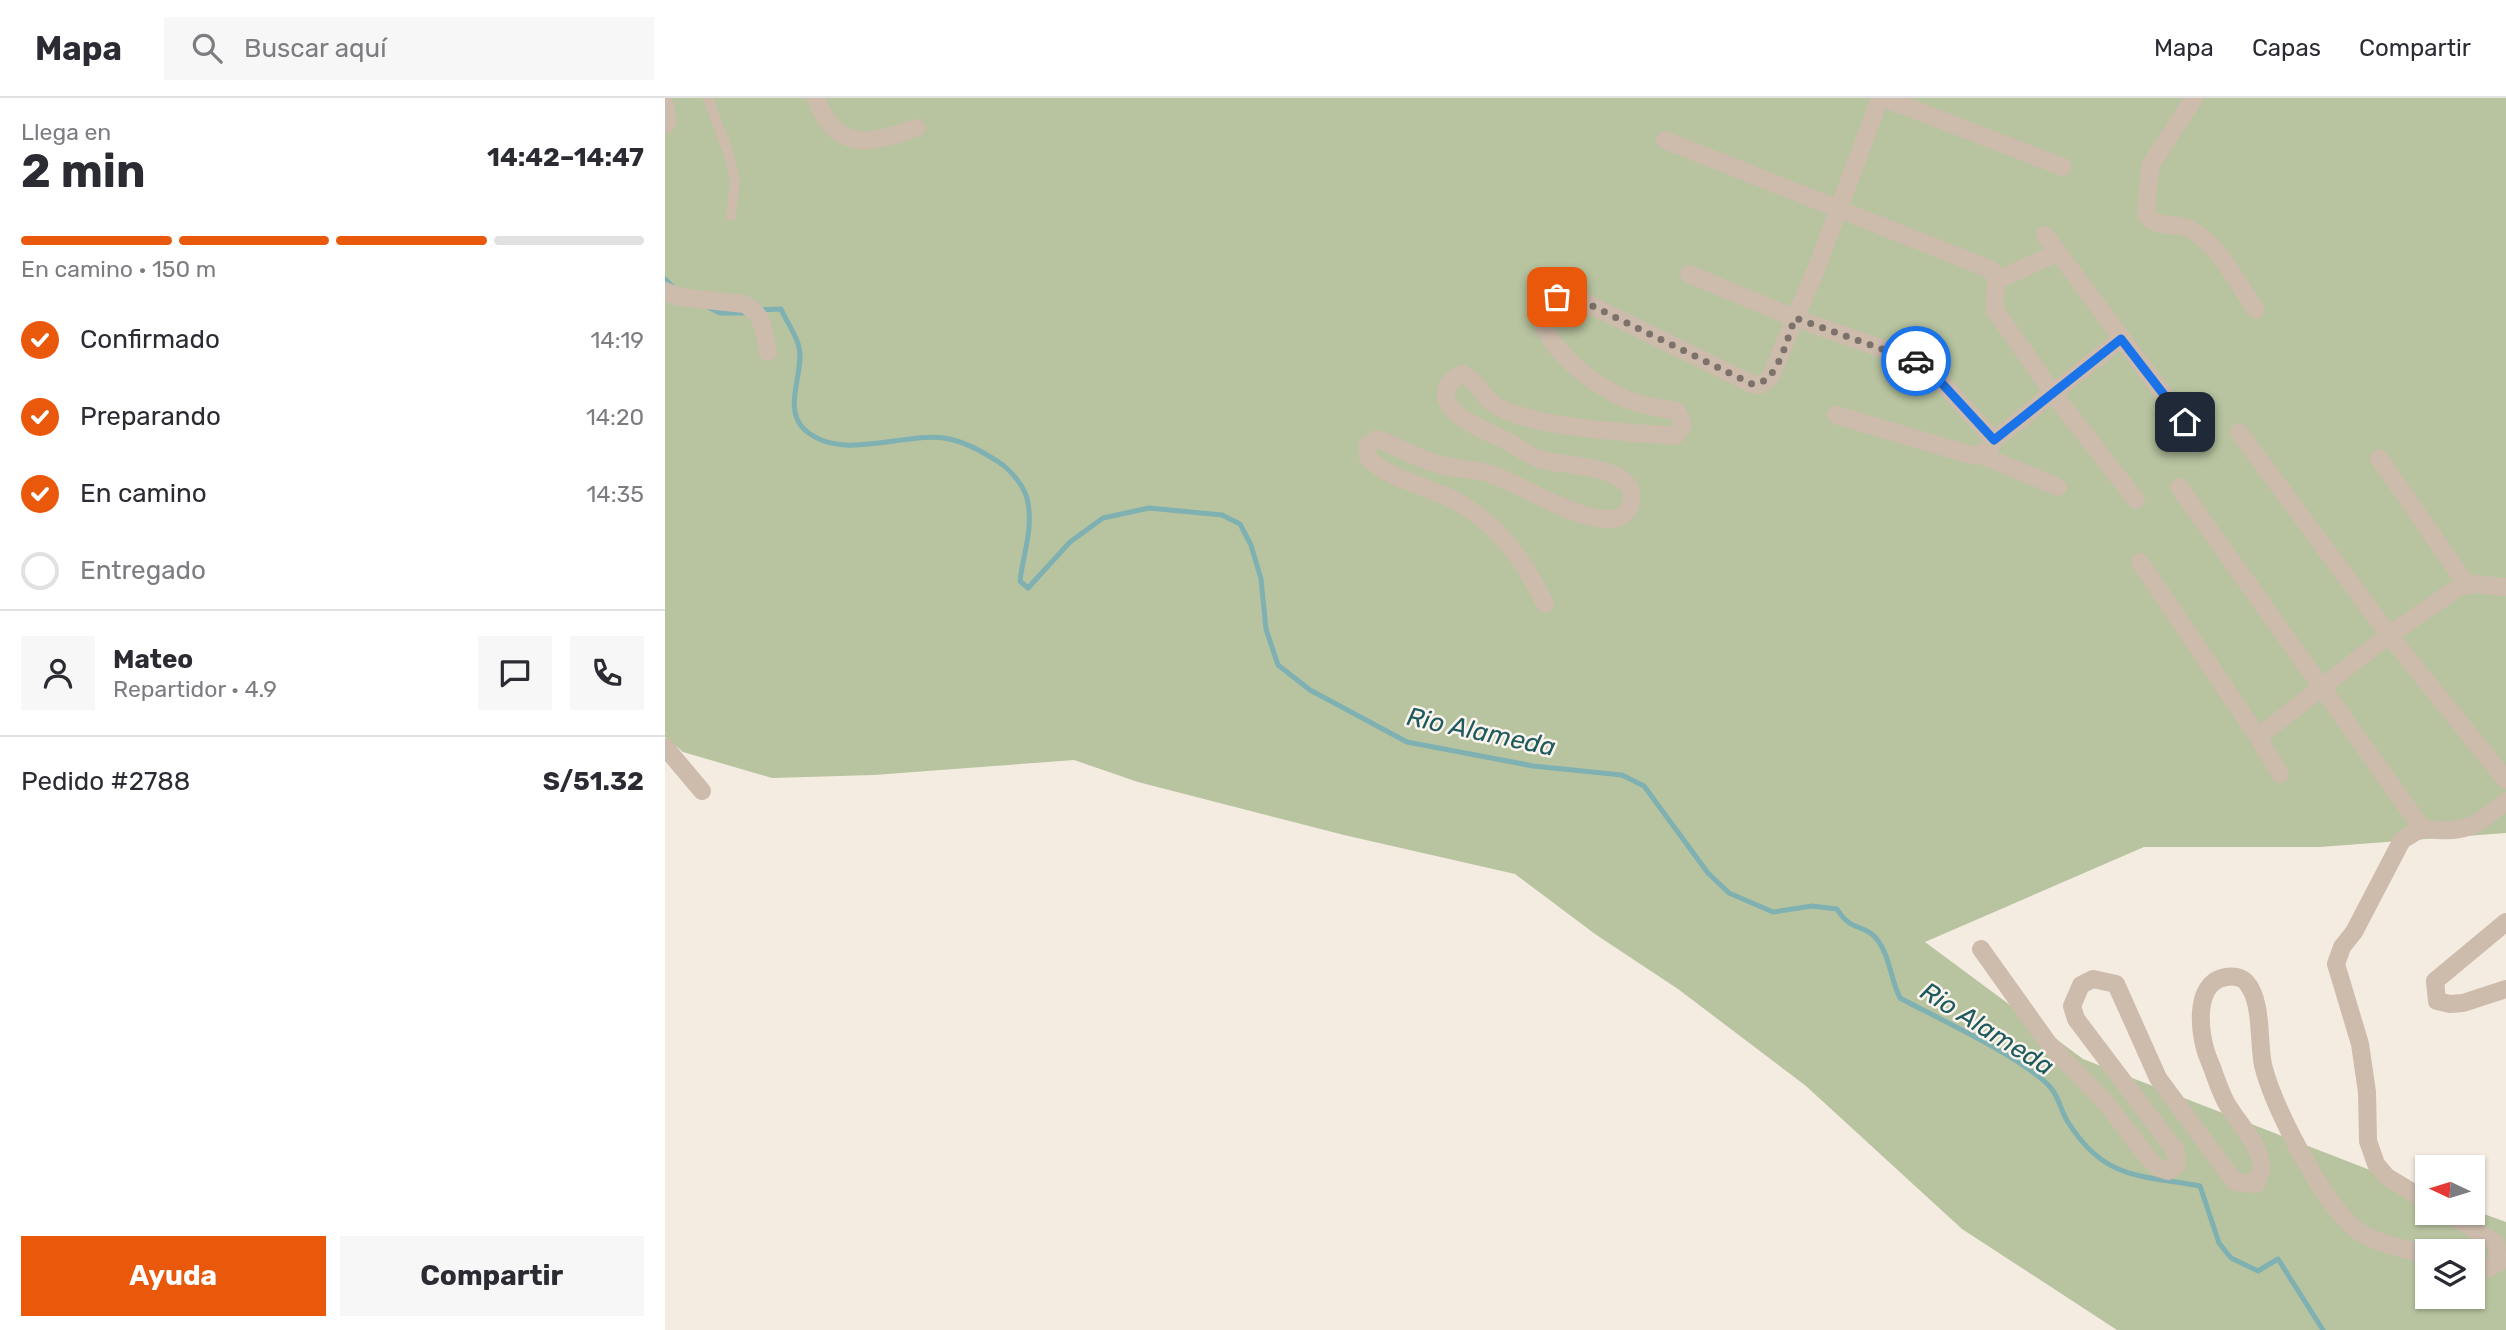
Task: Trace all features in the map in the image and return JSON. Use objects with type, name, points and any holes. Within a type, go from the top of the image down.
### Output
[{"type":"street","points":[[816,98],[823,117],[837,133],[856,141],[886,139],[916,128]]},
{"type":"street","points":[[1545,604],[1529,569],[1493,528],[1460,503],[1379,468],[1369,458],[1367,446],[1377,439],[1441,465],[1490,473],[1584,514],[1612,519],[1622,516],[1630,506],[1632,492],[1625,480],[1603,470],[1539,459],[1466,422],[1445,396],[1446,389],[1455,376],[1463,374],[1469,377],[1498,406],[1536,419],[1675,436],[1683,425],[1677,411],[1629,401],[1589,376],[1555,346],[1540,315],[1545,303],[1557,297],[1578,299],[1710,365],[1760,385],[1770,378],[1882,98],[2063,167]]},
{"type":"street","points":[[2194,98],[2150,166],[2145,214],[2154,223],[2191,229],[2210,244],[2256,310]]},
{"type":"street","points":[[665,105],[665,125]]},
{"type":"street","points":[[1665,140],[1992,270],[1996,281],[1995,310],[2052,392],[2136,500]]},
{"type":"street","points":[[2045,235],[2200,443]]},
{"type":"street","points":[[1996,281],[2058,252]]},
{"type":"street","points":[[1689,274],[1795,318],[1925,365],[1994,440]]},
{"type":"street","points":[[665,291],[679,297],[744,304],[753,309],[763,325],[768,352]]},
{"type":"street","points":[[1981,455],[1990,448],[1994,440],[2121,339]]},
{"type":"street","points":[[1836,415],[1971,455],[1981,455],[2058,487]]},
{"type":"street","points":[[2239,432],[2389,635],[2506,780]]},
{"type":"street","points":[[2379,458],[2467,585]]},
{"type":"street","points":[[2179,488],[2422,828]]},
{"type":"street","points":[[2140,562],[2280,774]]},
{"type":"street","points":[[2258,737],[2389,635],[2467,585],[2506,587]]},
{"type":"street","points":[[665,747],[702,791]]},
{"type":"street","points":[[2415,1194],[2387,1177],[2376,1164],[2368,1141],[2367,1092],[2360,1044],[2336,964],[2342,947],[2354,932],[2402,840],[2422,828],[2446,832],[2462,831],[2483,822],[2506,801]]},
{"type":"street","points":[[2506,922],[2435,981],[2434,992],[2437,1001],[2450,1004],[2506,989]]},
{"type":"street","points":[[1981,949],[2048,1043],[2108,1105],[2149,1159],[2158,1168],[2168,1171],[2177,1165],[2175,1150],[2076,1018],[2072,1006],[2081,985],[2093,979],[2116,984],[2158,1078],[2214,1157],[2235,1182],[2246,1186],[2256,1184],[2262,1172],[2260,1158],[2226,1102],[2203,1047],[2200,1021],[2209,986],[2222,977],[2236,976],[2246,982],[2254,999],[2264,1066],[2286,1120],[2330,1202],[2355,1228],[2415,1251]]},
{"type":"street","points":[[2467,1225],[2496,1243],[2498,1263],[2485,1270]]},
{"type":"lane","points":[[708,98],[729,155],[735,181],[731,216]]},
{"type":"green space","points":[[665,98],[2506,98],[2506,833],[2320,847],[2144,847],[1925,942],[2083,1059],[2415,1187],[2415,1225],[2485,1225],[2485,1214],[2506,1222],[2506,1330],[2117,1330],[1962,1229],[1806,1086],[1678,989],[1595,934],[1515,874],[1344,835],[1138,782],[1074,760],[874,775],[772,778],[683,752],[665,737]]},
{"type":"waterway","name":"Rio Alameda","points":[[665,279],[673,287]]},
{"type":"waterway","name":"Rio Alameda","points":[[706,306],[720,313],[747,313]]},
{"type":"waterway","name":"Rio Alameda","points":[[756,310],[781,309],[793,332],[800,357],[795,411],[804,429],[819,439],[835,444],[853,445],[928,437],[944,438],[978,450],[1002,464],[1012,474],[1021,485],[1028,503],[1028,533],[1020,581],[1028,588],[1070,542],[1103,518],[1149,508],[1222,515],[1240,524],[1251,545],[1261,579],[1266,629],[1278,665],[1310,690],[1407,742],[1533,766],[1622,775],[1644,786],[1708,873],[1729,893],[1773,912],[1812,906],[1837,909],[1847,922],[1866,930],[1880,944],[1900,998],[2002,1052],[2039,1077],[2054,1092],[2068,1122],[2095,1155],[2125,1172],[2200,1186],[2219,1243],[2231,1258],[2258,1271],[2278,1259],[2323,1330]]},
{"type":"way so far","points":[[1557,297],[1578,299],[1752,384],[1760,385],[1770,378],[1795,318],[1916,361]]},
{"type":"route","points":[[1916,361],[1925,365],[1994,440],[2121,339],[2185,422]]}]
